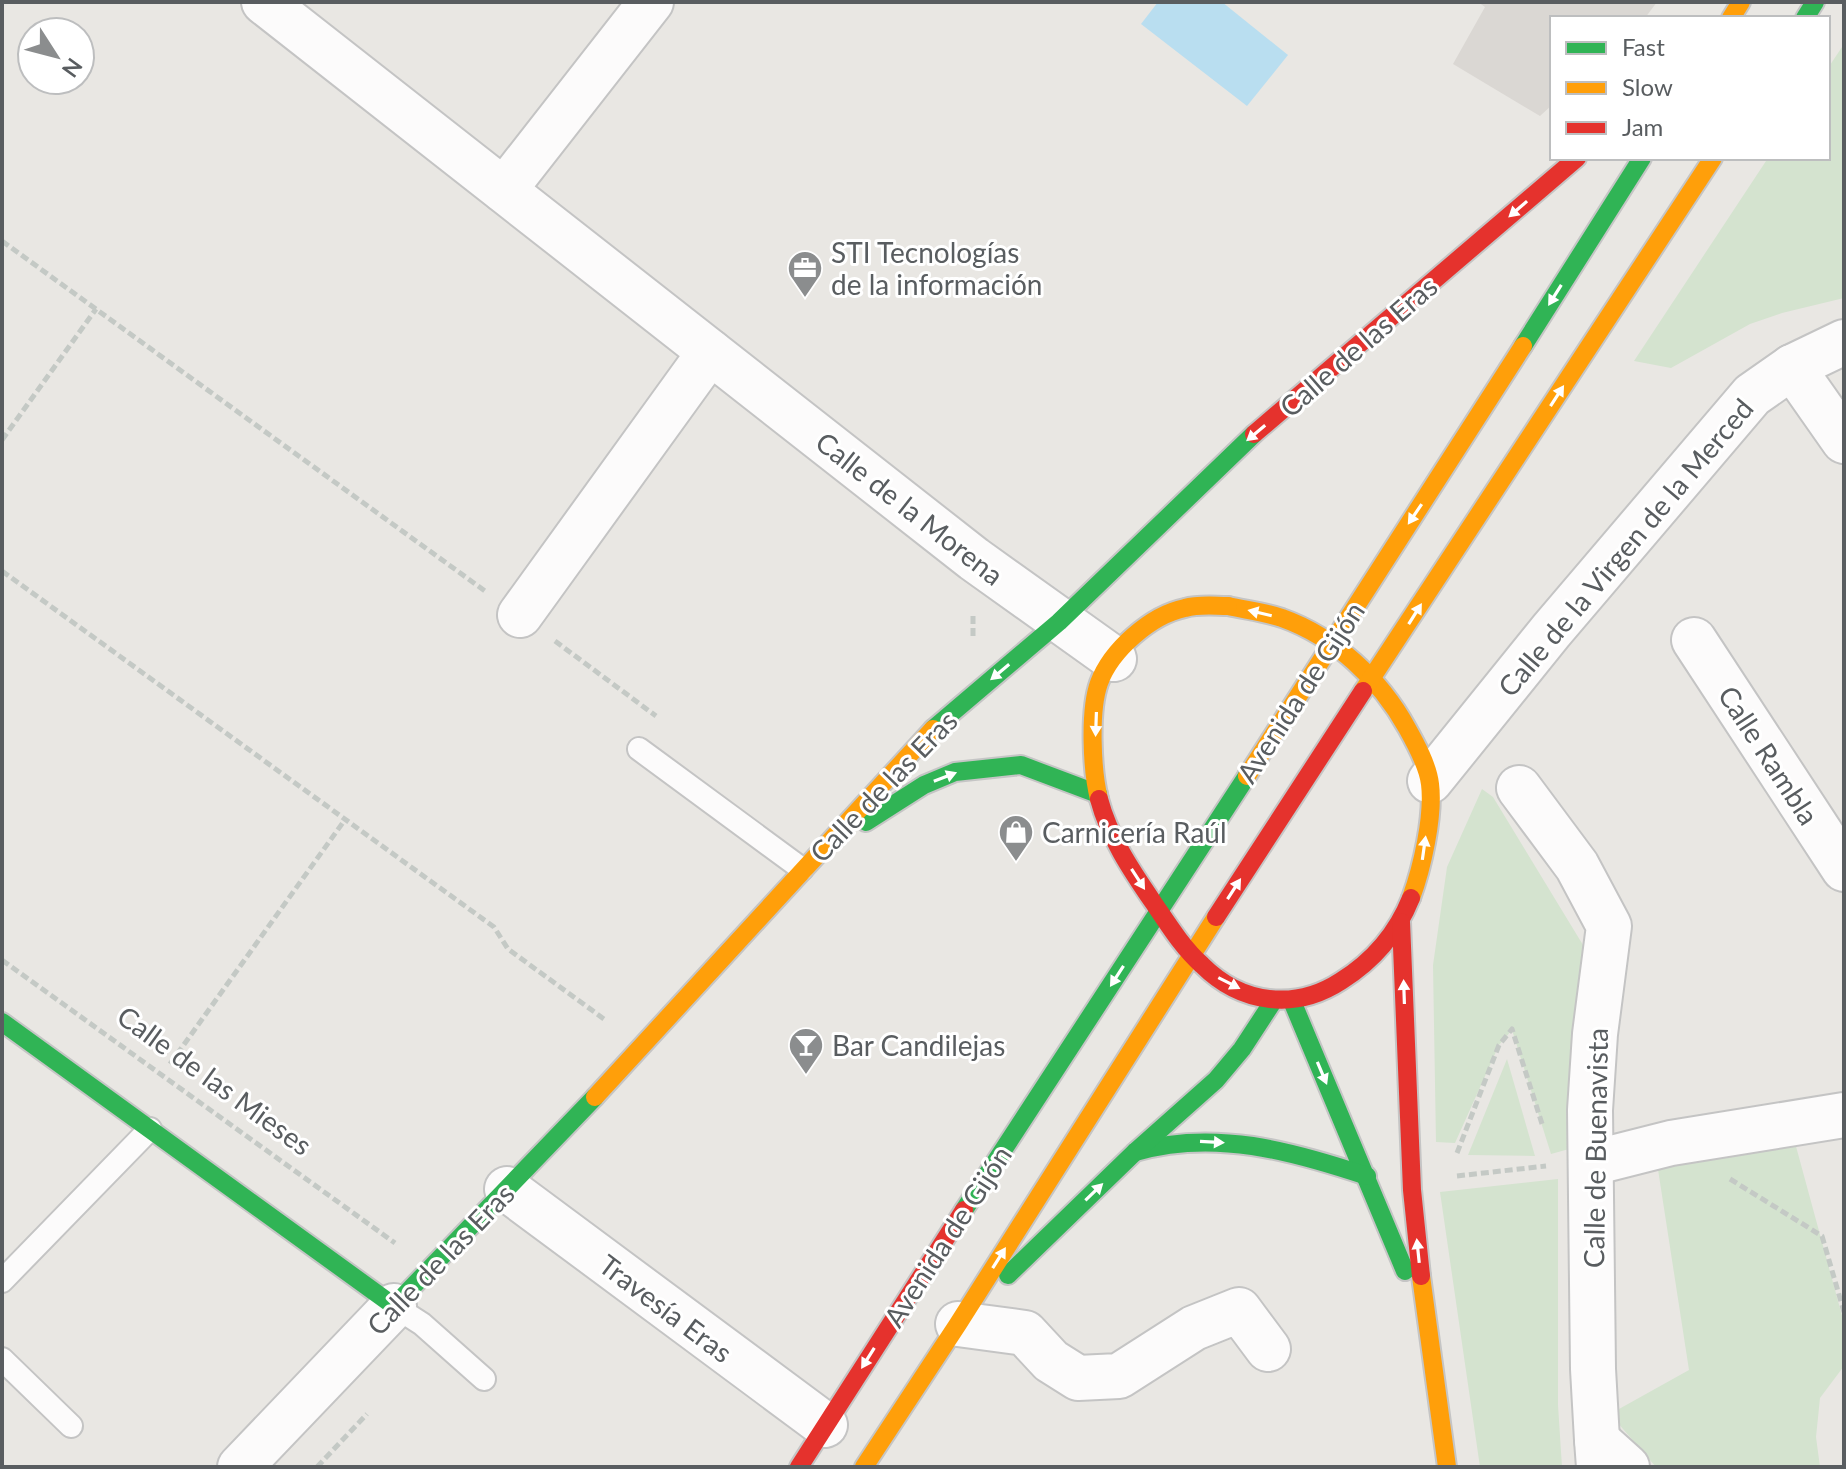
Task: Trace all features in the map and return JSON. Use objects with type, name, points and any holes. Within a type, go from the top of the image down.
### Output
[{"type":"main road","points":[[1725,16],[1740,2]]},
{"type":"main road","name":"Calle de las Eras","points":[[394,1306],[643,1048],[926,735],[1059,622],[1246,441],[1575,160]]},
{"type":"main road","name":"Avenida de Gijón","points":[[799,1467],[1641,160]]},
{"type":"main road","name":"Avenida de Gijón","points":[[864,1467],[958,1324],[1191,954],[1712,160]]},
{"type":"main road","points":[[1134,578],[1135,549]]},
{"type":"main road","points":[[1124,647],[1180,609],[1228,606],[1286,619],[1332,643],[1373,680],[1401,716],[1430,781],[1420,874],[1401,922],[1377,952],[1355,972],[1320,991],[1283,1000],[1224,983],[1191,954],[1125,860],[1098,794],[1096,736],[1098,686],[1124,647],[1134,607]]},
{"type":"main road","points":[[805,866],[924,785],[955,772],[1021,765],[1098,794]]},
{"type":"main road","points":[[1401,922],[1412,1190],[1440,1456]]},
{"type":"main road","points":[[958,1324],[1135,1152],[1216,1080],[1283,1000]]},
{"type":"main road","points":[[1283,1000],[1367,1176],[1427,1329]]},
{"type":"main road","points":[[2,1022],[394,1306]]},
{"type":"main road","points":[[1135,1152],[1174,1142],[1206,1141],[1261,1146],[1367,1176]]},
{"type":"street","name":"Calle de la Morena","points":[[264,2],[974,559],[1059,622],[1124,647]]},
{"type":"street","points":[[504,190],[651,2]]},
{"type":"street","name":"Calle de la Virgen de la Merced","points":[[1430,781],[1551,631],[1752,395],[1792,367],[1844,342]]},
{"type":"street","points":[[520,615],[710,352]]},
{"type":"street","points":[[1792,367],[1844,441]]},
{"type":"street","name":"Calle Rambla","points":[[1694,640],[1844,869]]},
{"type":"street","name":"Calle de Buenavista","points":[[1519,788],[1577,866],[1609,926],[1595,1034],[1590,1110],[1573,1164],[1593,1369],[1608,1458]]},
{"type":"street","points":[[1573,1164],[1671,1143],[1844,1115]]},
{"type":"street","name":"Travesía Eras","points":[[507,1189],[825,1425]]},
{"type":"street","name":"Calle de las Eras","points":[[240,1467],[394,1306]]},
{"type":"street","name":"Avenida de Gijón","points":[[958,1324],[1025,1333],[1051,1361],[1078,1378],[1119,1376],[1194,1328],[1239,1310],[1268,1349]]},
{"type":"lane","points":[[639,749],[805,866]]},
{"type":"lane","points":[[2,1281],[150,1129]]},
{"type":"lane","points":[[394,1306],[422,1324],[484,1379]]},
{"type":"lane","points":[[2,1359],[71,1426]]},
{"type":"path","points":[[2,241],[661,720]]},
{"type":"path","points":[[2,440],[96,309]]},
{"type":"path","points":[[2,571],[494,927],[508,949],[604,1019]]},
{"type":"path","points":[[170,1064],[344,821]]},
{"type":"path","name":"Calle de las Mieses","points":[[2,960],[397,1245]]},
{"type":"path","points":[[1412,1190],[1448,1177],[1573,1164],[1512,1029],[1499,1045],[1448,1177]]},
{"type":"path","points":[[1671,1143],[1822,1236],[1844,1312]]},
{"type":"path","points":[[317,1467],[367,1414]]},
{"type":"shaded area","points":[[1478,2],[1657,2],[1646,16],[1550,16],[1550,107],[1540,116],[1453,64],[1485,7]]},
{"type":"green space","points":[[1844,44],[1844,298],[1750,324],[1671,368],[1634,361],[1767,160],[1830,160],[1830,65]]},
{"type":"green space","points":[[1482,789],[1493,797],[1583,945],[1569,1149],[1551,1154],[1512,1030],[1499,1045],[1455,1143],[1436,1142],[1433,965],[1447,867]]},
{"type":"green space","points":[[1507,1059],[1535,1156],[1468,1155]]},
{"type":"green space","points":[[1794,1139],[1844,1323],[1844,1366],[1820,1398],[1816,1437],[1820,1467],[1656,1467],[1610,1414],[1689,1370],[1657,1163]]},
{"type":"green space","points":[[1558,1179],[1558,1405],[1562,1467],[1480,1467],[1440,1192]]},
{"type":"water","points":[[1158,2],[1222,2],[1288,55],[1247,106],[1141,24]]},
{"type":"traffic: fast","points":[[1806,16],[1815,2]]},
{"type":"traffic: fast","points":[[1523,346],[1641,160]]},
{"type":"traffic: fast","points":[[933,729],[1059,622],[1254,434]]},
{"type":"traffic: fast","points":[[866,822],[924,785],[955,772],[1021,765],[1098,794]]},
{"type":"traffic: fast","points":[[964,1210],[1247,776]]},
{"type":"traffic: fast","points":[[1008,1275],[1135,1152],[1216,1080],[1242,1049],[1274,1000]]},
{"type":"traffic: fast","points":[[1292,1001],[1405,1271]]},
{"type":"traffic: fast","points":[[2,1022],[394,1306],[595,1097]]},
{"type":"traffic: fast","points":[[1135,1152],[1165,1145],[1223,1143],[1281,1151],[1367,1176]]},
{"type":"traffic: slow","points":[[1732,16],[1741,2]]},
{"type":"traffic: slow","points":[[1363,691],[1712,160]]},
{"type":"traffic: slow","points":[[1247,776],[1523,346]]},
{"type":"traffic: slow","points":[[1099,799],[1093,757],[1094,709],[1099,683],[1113,658],[1146,626],[1172,612],[1196,606],[1228,606]]},
{"type":"traffic: slow","points":[[1228,606],[1282,618],[1320,636],[1370,677],[1396,710],[1421,755],[1430,784],[1426,842],[1411,898]]},
{"type":"traffic: slow","points":[[595,1097],[933,729]]},
{"type":"traffic: slow","points":[[864,1467],[1216,917]]},
{"type":"traffic: slow","points":[[1421,1276],[1447,1467]]},
{"type":"traffic: jam","points":[[1254,434],[1575,160]]},
{"type":"traffic: jam","points":[[1216,917],[1363,691]]},
{"type":"traffic: jam","points":[[1099,799],[1122,853],[1182,943],[1217,978],[1251,995],[1269,999],[1305,997],[1341,981],[1383,945],[1399,923],[1411,898]]},
{"type":"traffic: jam","points":[[1401,922],[1412,1190],[1421,1276]]},
{"type":"traffic: jam","points":[[799,1467],[964,1210]]},
{"type":"place","name":"STI Tecnologías de la información","points":[[805,299]]},
{"type":"place","name":"Carnicería Raúl","points":[[1016,863]]},
{"type":"place","name":"Bar Candilejas","points":[[806,1076]]}]
